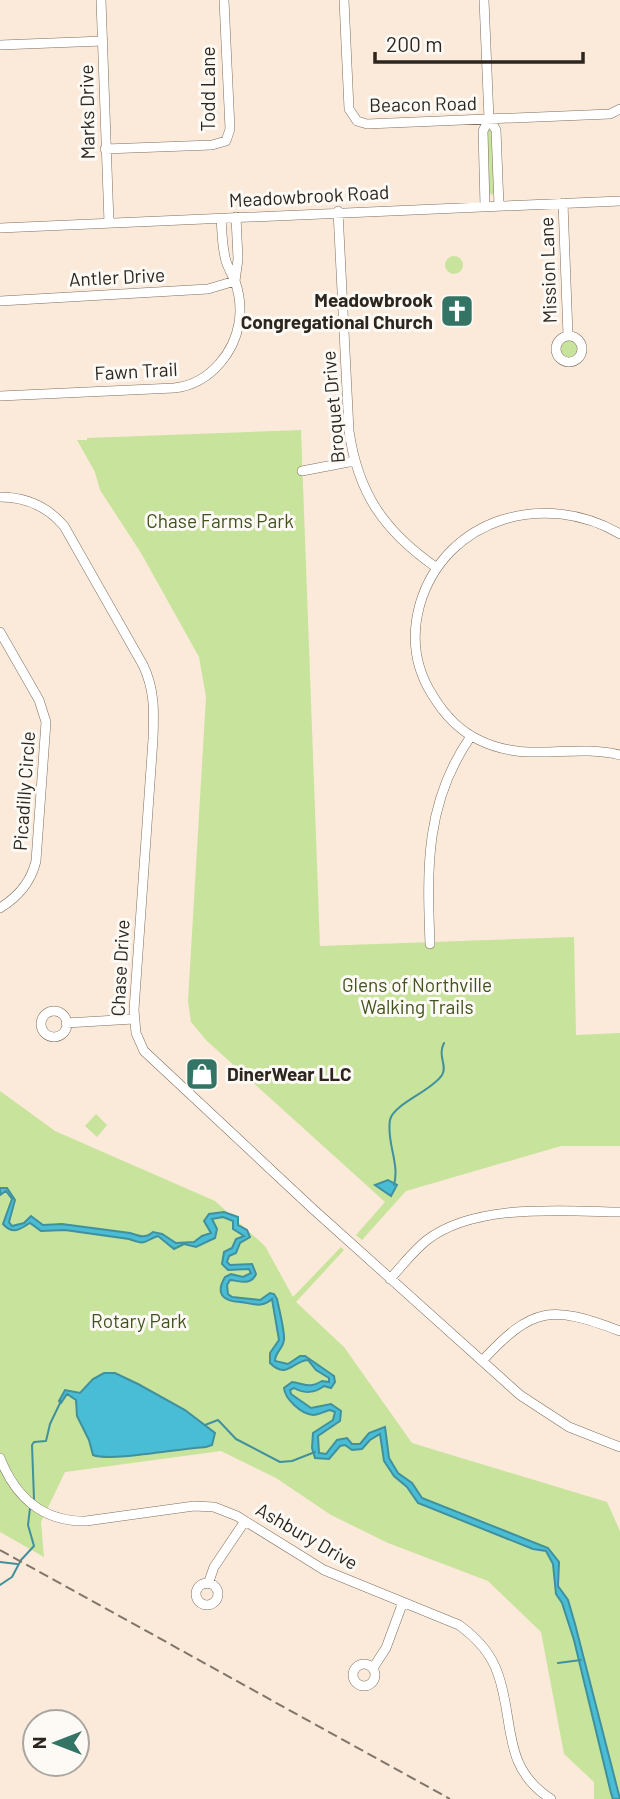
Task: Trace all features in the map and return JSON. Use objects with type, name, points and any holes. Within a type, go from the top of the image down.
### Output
[{"type":"street","name":"Marks Drive","points":[[101,0],[109,223]]},
{"type":"street","name":"Todd Lane","points":[[105,149],[212,145],[226,141],[230,129],[224,0]]},
{"type":"street","name":"Beacon Road","points":[[344,0],[348,103],[351,114],[357,121],[367,124],[489,119]]},
{"type":"street","points":[[484,0],[489,119],[483,131],[485,206]]},
{"type":"street","points":[[0,45],[103,41]]},
{"type":"street","points":[[489,119],[610,114],[620,109]]},
{"type":"street","points":[[489,119],[496,130],[499,205]]},
{"type":"street","name":"Meadowbrook Road","points":[[0,228],[338,211],[620,201]]},
{"type":"street","name":"Mission Lane","points":[[563,203],[568,335]]},
{"type":"street","name":"Broquet Drive","points":[[338,211],[349,431],[354,461],[367,494],[390,528],[407,546],[437,568]]},
{"type":"street","name":"Fawn Trail","points":[[235,281],[238,259],[236,217]]},
{"type":"street","name":"Fawn Trail","points":[[0,396],[174,388],[198,381],[214,371],[235,341],[240,312],[235,281],[226,262],[222,218]]},
{"type":"street","name":"Antler Drive","points":[[0,301],[208,289],[235,281]]},
{"type":"street","points":[[302,471],[354,461]]},
{"type":"street","name":"Chase Drive","points":[[0,497],[32,502],[51,513],[64,526],[143,665],[152,689],[155,703],[134,1018],[136,1033],[144,1051],[157,1066],[520,1395],[552,1417],[588,1436],[620,1447]]},
{"type":"street","points":[[620,534],[568,513],[542,512],[497,521],[469,537],[437,568],[425,590],[417,620],[415,644],[424,681],[435,700],[471,736],[512,752],[589,750],[620,755]]},
{"type":"street","name":"Picadilly Circle","points":[[0,632],[40,700],[46,727],[36,861],[21,891],[0,908]]},
{"type":"street","points":[[430,944],[429,862],[433,819],[448,776],[471,736]]},
{"type":"street","points":[[66,1023],[134,1018]]},
{"type":"street","points":[[390,1279],[427,1240],[459,1222],[498,1213],[620,1212]]},
{"type":"street","points":[[481,1361],[510,1332],[542,1316],[561,1314],[582,1317],[620,1331]]},
{"type":"street","name":"Ashbury Drive","points":[[0,1458],[11,1482],[31,1504],[56,1517],[78,1521],[200,1506],[227,1511],[324,1570],[459,1625],[484,1647],[498,1674],[518,1766],[533,1786],[551,1799]]},
{"type":"street","points":[[208,1584],[214,1567],[245,1521]]},
{"type":"street","points":[[373,1668],[383,1655],[404,1602]]},
{"type":"green space","points":[[489,130],[492,131],[495,192],[492,195],[488,192]]},
{"type":"green space","points":[[454,256],[460,259],[463,265],[460,271],[454,274],[448,271],[445,265],[448,259]]},
{"type":"green space","points":[[569,339],[575,342],[578,348],[575,354],[569,357],[563,354],[560,348],[563,342]]},
{"type":"green space","name":"Chase Farms Park","points":[[301,430],[320,946],[574,937],[576,1035],[620,1033],[620,1146],[561,1146],[406,1191],[362,1240],[356,1235],[385,1202],[207,1041],[191,1022],[188,1001],[206,697],[199,657],[141,553],[100,490],[95,472],[77,440]]},
{"type":"green space","name":"Rotary Park","points":[[0,1091],[55,1131],[215,1201],[265,1246],[293,1297],[341,1247],[344,1250],[296,1302],[344,1347],[412,1443],[607,1502],[620,1531],[620,1799],[594,1799],[594,1782],[564,1754],[541,1632],[488,1581],[388,1543],[331,1515],[276,1478],[221,1451],[65,1472],[41,1522],[44,1557],[0,1532]]},
{"type":"green space","points":[[96,1114],[107,1125],[97,1137],[85,1126]]},
{"type":"water","points":[[388,1180],[397,1185],[391,1196],[375,1185]]},
{"type":"water","points":[[0,1188],[7,1188],[15,1200],[9,1222],[12,1226],[24,1223],[31,1216],[43,1225],[62,1224],[142,1236],[153,1232],[176,1243],[194,1242],[211,1233],[204,1221],[209,1214],[224,1212],[238,1217],[238,1225],[247,1230],[250,1237],[240,1243],[236,1253],[229,1256],[227,1262],[230,1265],[252,1264],[256,1274],[248,1281],[230,1280],[227,1285],[228,1294],[232,1297],[260,1300],[270,1293],[274,1294],[284,1336],[275,1361],[288,1364],[300,1356],[305,1356],[334,1376],[335,1382],[331,1388],[324,1386],[309,1392],[294,1388],[290,1390],[291,1394],[311,1408],[331,1404],[341,1411],[340,1421],[318,1436],[319,1453],[326,1454],[337,1440],[347,1438],[352,1444],[360,1444],[369,1433],[385,1427],[389,1458],[398,1473],[412,1483],[422,1498],[548,1548],[559,1562],[558,1586],[568,1600],[575,1624],[620,1799],[613,1799],[611,1793],[574,1640],[562,1603],[556,1594],[553,1564],[546,1551],[533,1549],[418,1503],[384,1461],[380,1434],[362,1449],[352,1450],[345,1445],[340,1446],[329,1459],[315,1458],[312,1448],[313,1433],[333,1420],[335,1412],[330,1410],[313,1415],[304,1412],[290,1401],[284,1388],[292,1382],[310,1385],[329,1382],[329,1378],[316,1370],[308,1360],[285,1370],[270,1363],[270,1353],[279,1340],[272,1299],[256,1305],[222,1296],[221,1288],[225,1277],[231,1274],[243,1277],[251,1273],[249,1269],[228,1270],[222,1264],[224,1252],[232,1248],[236,1239],[244,1236],[233,1229],[233,1221],[223,1217],[212,1219],[217,1229],[215,1238],[196,1247],[184,1244],[174,1249],[158,1236],[139,1242],[65,1230],[41,1231],[30,1223],[20,1229],[11,1230],[3,1224],[12,1199],[6,1191],[0,1195]]},
{"type":"water","points":[[104,1373],[115,1373],[185,1410],[215,1433],[212,1445],[130,1456],[93,1455],[77,1416],[76,1400],[67,1394],[61,1403],[59,1401],[65,1390],[80,1393],[93,1379]]},
{"type":"waterway","points":[[394,1185],[390,1120],[398,1108],[430,1087],[442,1075],[444,1043]]},
{"type":"waterway","points":[[34,1499],[32,1445],[34,1442],[46,1441],[50,1424],[61,1401]]},
{"type":"waterway","points":[[205,1425],[218,1420],[236,1439],[280,1462],[292,1461],[315,1452]]},
{"type":"waterway","points":[[0,1585],[12,1577],[21,1560],[34,1546],[28,1525],[30,1508]]},
{"type":"waterway","points":[[0,1562],[17,1564]]},
{"type":"waterway","points":[[558,1663],[581,1660]]},
{"type":"railway","points":[[0,1550],[450,1799]]},
{"type":"place","name":"Meadowbrook Congregational Church","points":[[457,311]]},
{"type":"place","name":"DinerWear LLC","points":[[202,1074]]},
{"type":"park label","name":"Glens of Northville Walking Trails","points":[[417,996]]}]
